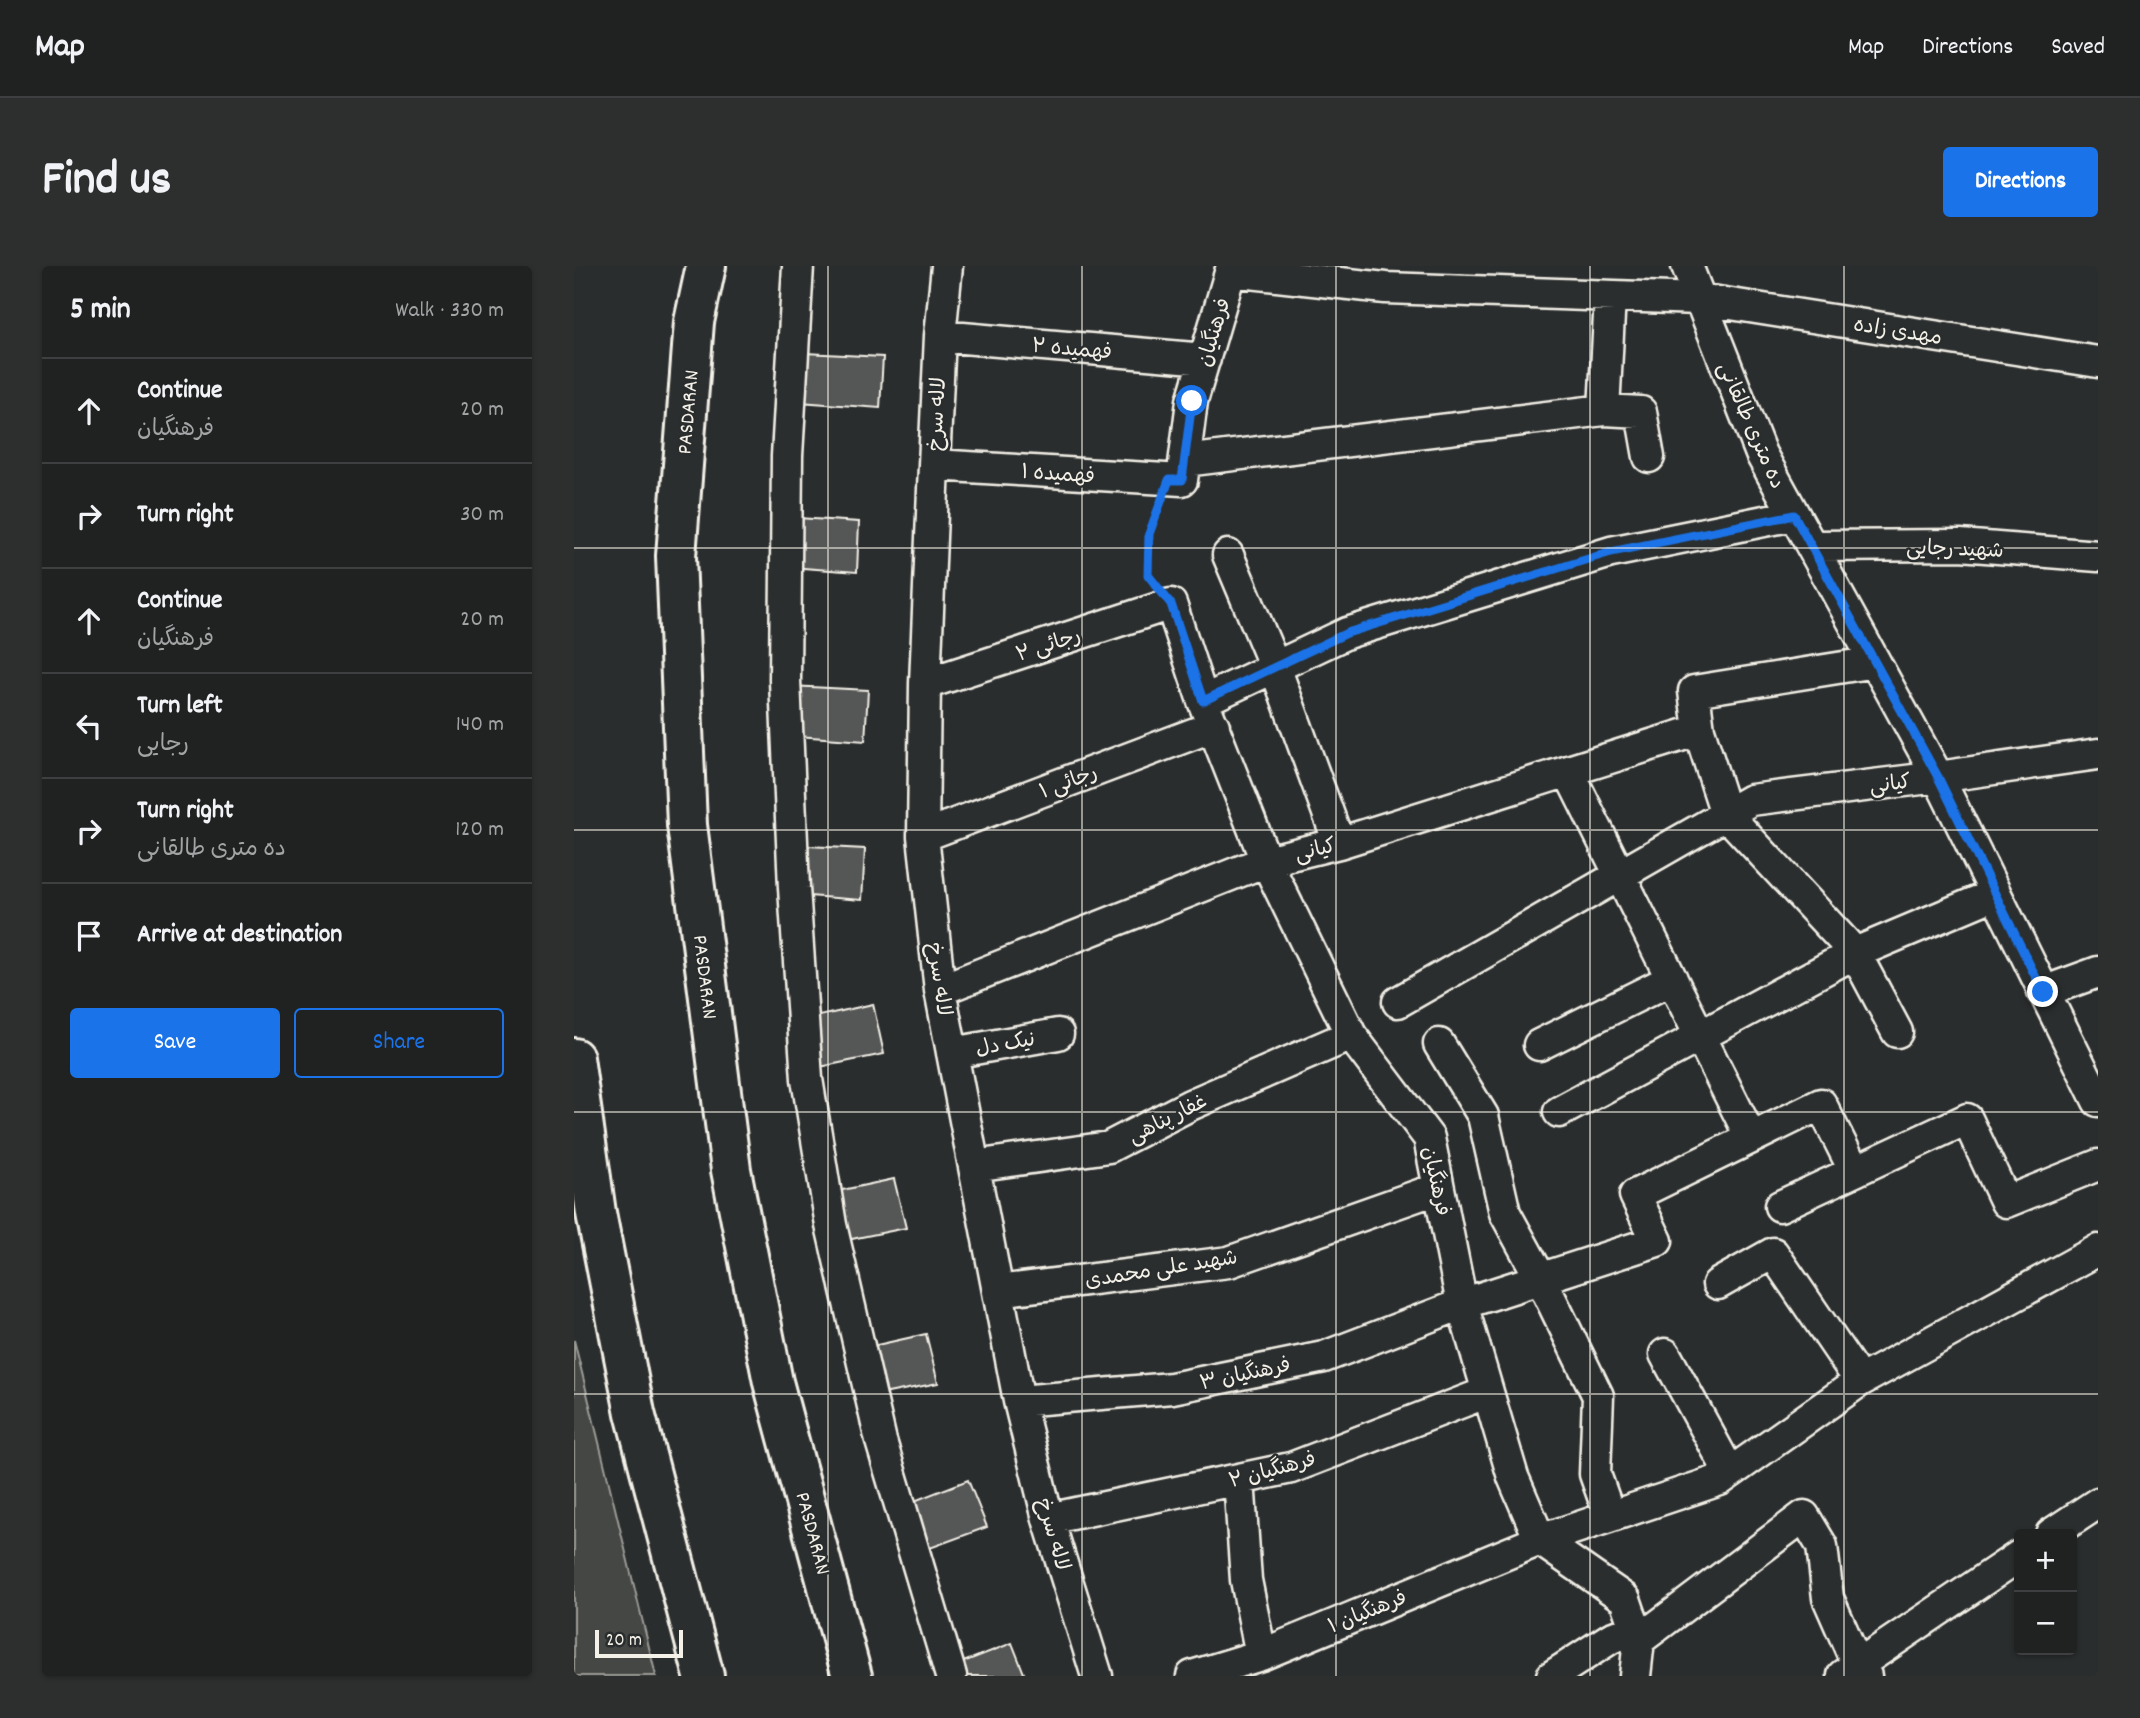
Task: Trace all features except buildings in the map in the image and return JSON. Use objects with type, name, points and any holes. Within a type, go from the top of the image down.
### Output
[{"type":"highway","name":"PASDARAN","points":[[706,266],[694,322],[676,556],[687,825],[731,1170],[773,1382],[852,1676]]},
{"type":"highway","points":[[574,1058],[596,1213],[635,1413],[704,1676]]},
{"type":"street","points":[[799,266],[787,456],[785,680],[794,888],[807,1079],[831,1225],[881,1441],[951,1676]]},
{"type":"street","name":"لاله سرخ","points":[[947,266],[940,336],[934,465],[925,684],[923,836],[940,990],[1019,1402],[1048,1519],[1097,1676]]},
{"type":"street","name":"ده متری طالقانی","points":[[1687,266],[1761,454],[1938,777],[2098,1101]]},
{"type":"street","name":"مهدی زاده","points":[[1232,269],[1385,288],[1699,299],[2098,362]]},
{"type":"street","name":"فرهنگیان","points":[[1179,474],[1192,401],[1232,269]]},
{"type":"street","points":[[1604,410],[1610,296]]},
{"type":"street","name":"فهمیده ۲","points":[[940,336],[1205,359]]},
{"type":"street","name":"فهمیده ۱","points":[[934,465],[1179,474],[1604,410],[1641,412],[1649,457]]},
{"type":"street","name":"رجائی ۱","points":[[923,836],[1208,714],[1275,667],[1347,633],[1611,552],[1794,515]]},
{"type":"street","name":"شهید رجایی","points":[[1812,546],[1960,545],[2098,556]]},
{"type":"street","points":[[1228,555],[1275,667],[1339,843]]},
{"type":"street","name":"فرهنگیان","points":[[1171,604],[1208,714],[1266,861],[1351,1035],[1429,1138],[1462,1304],[1513,1477],[1540,1540]]},
{"type":"street","name":"رجائی ۲","points":[[925,684],[1171,604]]},
{"type":"street","points":[[1875,662],[1694,691],[1699,730],[1726,814],[1855,953],[1897,1032]]},
{"type":"street","name":"کیانی","points":[[940,990],[1266,861],[1339,843],[1699,730]]},
{"type":"street","name":"کیانی","points":[[1398,1002],[1751,800],[2098,754]]},
{"type":"street","points":[[1568,771],[1751,1138],[1821,1104],[1854,1170]]},
{"type":"street","points":[[1559,1112],[1855,953],[1995,894]]},
{"type":"street","points":[[2043,992],[2098,972]]},
{"type":"street","points":[[1539,1045],[1672,979]]},
{"type":"street","name":"نیک دل","points":[[952,1053],[1058,1034]]},
{"type":"street","name":"غفار پناهی","points":[[974,1166],[1109,1147],[1189,1105],[1351,1035]]},
{"type":"street","points":[[1439,1044],[1483,1116],[1506,1213],[1598,1396],[1595,1474],[1610,1516]]},
{"type":"street","points":[[1780,1206],[1967,1119],[2006,1202],[2098,1165]]},
{"type":"street","name":"فرهنگیان ۳","points":[[1019,1402],[1172,1388],[1324,1357],[1462,1304],[1657,1241],[1635,1195],[1751,1138]]},
{"type":"street","name":"شهید علی محمدی","points":[[998,1291],[1229,1262],[1439,1188]]},
{"type":"street","name":"فرهنگیان ۱","points":[[1192,1676],[1261,1655],[1540,1540],[1720,1480],[1860,1381],[2098,1251]]},
{"type":"street","points":[[1718,1284],[1773,1253],[1860,1381]]},
{"type":"street","points":[[1665,1354],[1730,1473]]},
{"type":"street","name":"فرهنگیان ۲","points":[[1048,1519],[1291,1468],[1488,1392]]},
{"type":"street","points":[[1239,1479],[1246,1580],[1261,1655]]},
{"type":"street","points":[[2059,1529],[2098,1503]]},
{"type":"street","points":[[1552,1676],[1611,1638],[1637,1634],[1804,1516],[1822,1546],[1828,1598],[1855,1672],[2014,1560]]},
{"type":"street","points":[[1540,1540],[1625,1599],[1637,1634],[1635,1676]]},
{"type":"path","points":[[1171,604],[1148,575],[1149,534],[1179,474]]},
{"type":"shaded area","points":[[574,1340],[656,1676],[574,1676]]},
{"type":"route","points":[[1192,401],[1182,480],[1169,480],[1149,534],[1148,575],[1171,604],[1203,701],[1347,633],[1611,552],[1794,515],[1938,777],[2043,992]]}]
